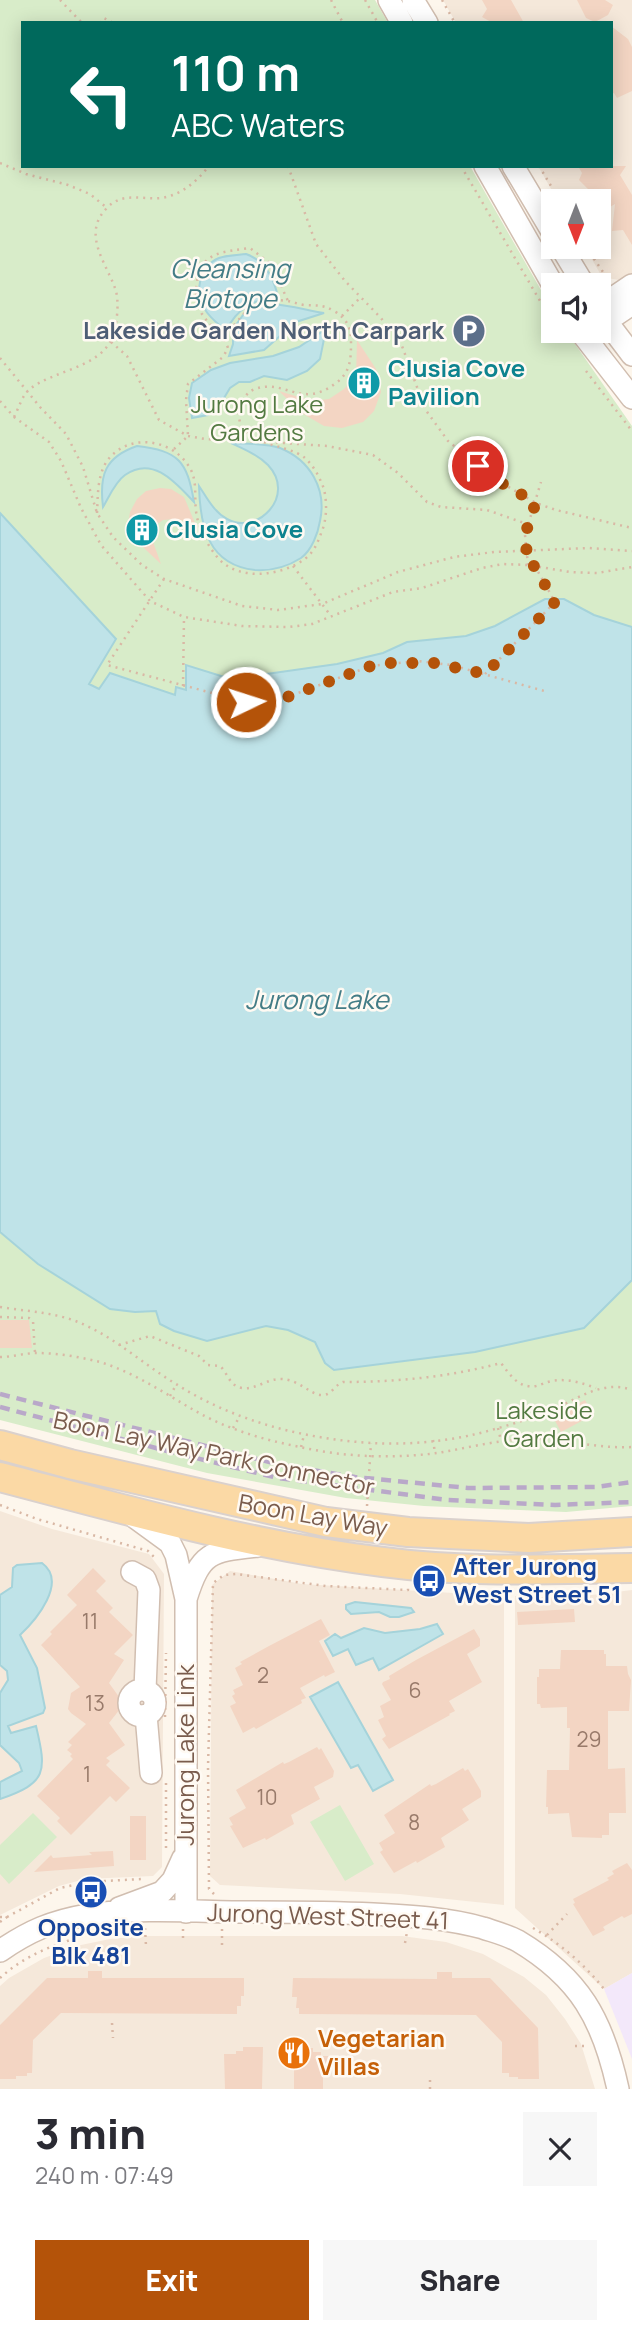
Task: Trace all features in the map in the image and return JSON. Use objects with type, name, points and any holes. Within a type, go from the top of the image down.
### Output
[{"type":"main road","name":"Boon Lay Way","points":[[0,1445],[70,1464],[326,1522],[408,1532],[529,1538],[632,1532]]},
{"type":"main road","name":"Boon Lay Way","points":[[0,1477],[125,1511],[278,1544],[381,1562],[503,1570],[632,1568]]},
{"type":"street","points":[[389,0],[401,21]]},
{"type":"street","points":[[413,0],[426,21]]},
{"type":"street","points":[[486,168],[546,273]]},
{"type":"street","points":[[514,168],[541,213]]},
{"type":"street","points":[[611,307],[632,285]]},
{"type":"street","points":[[611,315],[632,303]]},
{"type":"street","points":[[611,338],[632,355]]},
{"type":"street","points":[[604,343],[632,398]]},
{"type":"street","name":"Jurong Lake Link","points":[[125,1511],[170,1543],[176,1555],[186,1598],[176,1852],[184,1920]]},
{"type":"street","name":"Jurong Lake Link","points":[[186,1598],[195,1570],[218,1551],[278,1544]]},
{"type":"street","points":[[132,1572],[145,1579],[149,1590],[145,1690],[152,1695],[155,1702],[153,1710],[146,1715],[150,1773]]},
{"type":"street","points":[[107,1913],[162,1892],[173,1881],[176,1852]]},
{"type":"street","name":"Jurong West Street 41","points":[[0,1951],[32,1930],[64,1920],[107,1913],[184,1920],[312,1911],[427,1916],[471,1925],[507,1935],[550,1964],[580,1994],[594,2014],[618,2089]]},
{"type":"path","points":[[60,0],[80,21]]},
{"type":"path","points":[[331,0],[342,21]]},
{"type":"path","points":[[365,0],[378,21]]},
{"type":"path","points":[[442,0],[453,21]]},
{"type":"path","points":[[0,163],[90,194],[107,208]]},
{"type":"path","points":[[14,417],[27,391],[41,381],[98,356],[110,341],[117,316],[116,290],[97,250],[96,235],[99,219],[107,208],[121,198],[162,198],[178,192],[197,182],[208,168]]},
{"type":"path","points":[[289,168],[316,244],[381,317],[402,346],[425,409],[448,441],[493,478],[536,503],[632,528]]},
{"type":"path","points":[[462,168],[541,303]]},
{"type":"path","points":[[540,168],[553,189]]},
{"type":"path","points":[[174,449],[187,436],[187,384],[223,357],[228,348],[225,338],[201,314],[195,292],[198,271],[207,259],[220,253],[250,248],[271,264],[288,301]]},
{"type":"path","points":[[342,316],[361,297]]},
{"type":"path","points":[[97,513],[99,479],[107,461],[127,445],[140,441],[156,443],[174,449],[188,464],[195,478],[196,512],[206,544],[221,561],[236,569],[259,574],[276,573],[307,558],[316,547],[324,525],[326,509],[325,493],[319,476],[305,458],[285,448],[261,442],[245,432],[239,415],[249,392],[257,388],[270,387],[306,395],[317,394],[344,377],[349,367],[351,329],[342,316],[324,305],[302,305],[288,301],[257,304],[237,319],[225,338]]},
{"type":"path","points":[[110,341],[127,356],[159,420],[187,436],[327,446],[373,455],[398,473],[427,502],[441,507],[487,510],[527,524]]},
{"type":"path","points":[[0,358],[66,435],[83,467],[97,513],[113,537],[142,565],[164,579],[242,606],[278,610],[322,604],[398,572],[454,557],[526,550],[589,548],[632,551]]},
{"type":"path","points":[[587,371],[632,431]]},
{"type":"path","points":[[0,401],[14,417],[49,442],[61,461],[81,508],[101,545],[150,601],[184,617],[242,626],[289,627],[312,624],[393,592],[422,588],[482,568],[528,565],[570,572],[597,573],[632,567]]},
{"type":"path","points":[[528,565],[525,535],[541,482]]},
{"type":"path","points":[[293,566],[331,616]]},
{"type":"path","points":[[485,674],[555,602],[534,566]]},
{"type":"path","points":[[164,579],[107,665],[246,702],[279,700],[371,666],[390,663],[435,663],[548,692]]},
{"type":"path","points":[[183,686],[184,617]]},
{"type":"path","points":[[0,1307],[59,1315],[88,1326],[176,1385],[209,1402],[272,1427],[304,1434],[371,1443],[470,1436],[552,1410],[571,1399],[599,1389]]},
{"type":"path","points":[[0,1317],[29,1318],[33,1321],[35,1353]]},
{"type":"path","points":[[119,1345],[150,1336],[193,1353],[208,1365],[220,1366],[232,1384],[243,1388],[281,1379],[293,1381],[320,1395],[327,1394],[339,1382],[430,1378],[501,1363],[518,1383],[529,1387],[551,1381],[564,1381],[579,1382],[599,1389],[632,1390]]},
{"type":"path","points":[[0,1357],[35,1353],[61,1354],[100,1362],[125,1371],[233,1428],[301,1447],[370,1456],[435,1453],[501,1441],[532,1439],[592,1447],[632,1447]]},
{"type":"path","points":[[170,1396],[176,1385]]},
{"type":"path","points":[[233,1428],[241,1416]]},
{"type":"path","points":[[498,1428],[501,1441]]},
{"type":"path","points":[[301,1447],[304,1434]]},
{"type":"path","points":[[433,1440],[435,1453]]},
{"type":"path","points":[[367,1506],[371,1443]]},
{"type":"path","points":[[216,1897],[209,1889],[208,1767],[213,1583],[225,1575],[236,1574],[326,1586],[408,1590],[408,1586],[418,1586]]},
{"type":"path","points":[[166,1820],[176,1852]]},
{"type":"path","points":[[0,1920],[60,1888],[87,1882],[153,1878]]},
{"type":"path","points":[[547,1935],[567,1914]]},
{"type":"path","points":[[183,1943],[184,1920]]},
{"type":"path","points":[[145,1929],[146,1946]]},
{"type":"path","points":[[222,1929],[222,1946]]},
{"type":"path","points":[[405,1942],[407,1933],[415,1930]]},
{"type":"path","points":[[0,1978],[13,1966],[52,1945],[90,1933]]},
{"type":"path","points":[[112,2023],[113,2038]]},
{"type":"path","points":[[575,2046],[587,2046]]},
{"type":"path","points":[[430,2078],[430,2089]]},
{"type":"shaded area","points":[[443,0],[632,0],[630,282],[611,279],[611,273],[600,273],[592,259],[611,259],[611,189],[551,189],[539,168],[613,168],[613,21],[455,21]]},
{"type":"shaded area","points":[[0,1511],[52,1529],[149,1554],[164,1574],[162,1867],[153,1876],[85,1879],[59,1886],[0,1915]]},
{"type":"shaded area","points":[[230,1571],[302,1584],[504,1596],[504,1905],[400,1894],[220,1885],[210,1876],[212,1585]]},
{"type":"shaded area","points":[[632,1590],[632,1973],[604,1989],[515,1908],[515,1596],[568,1598]]},
{"type":"shaded area","points":[[144,1936],[402,1936],[446,1942],[483,1954],[524,1977],[546,1995],[581,2044],[595,2089],[0,2089],[0,1986],[44,1958],[81,1945]]},
{"type":"shaded area","points":[[632,1973],[632,2059],[604,1989]]},
{"type":"green space","name":"Jurong Lake Gardens","points":[[0,0],[375,0],[387,21],[21,21],[21,168],[471,168],[541,290],[541,343],[574,343],[632,426],[632,627],[594,615],[564,599],[546,599],[495,626],[466,636],[407,642],[383,653],[337,664],[238,678],[221,676],[186,665],[186,690],[176,695],[111,673],[99,690],[89,684],[12,528],[0,513]]},
{"type":"green space","name":"Lakeside Garden","points":[[0,1232],[38,1264],[110,1309],[157,1311],[207,1341],[266,1326],[288,1330],[315,1342],[325,1363],[334,1370],[475,1352],[584,1328],[632,1280],[632,1506],[566,1512],[424,1506],[346,1498],[207,1473],[0,1420]]},
{"type":"green space","points":[[340,1805],[374,1864],[345,1881],[310,1822]]},
{"type":"green space","points":[[33,1813],[57,1837],[9,1884],[0,1874],[0,1845]]},
{"type":"water","name":"Cleansing Biotope","points":[[246,254],[259,261],[268,271],[278,296],[247,306],[235,316],[226,331],[210,317],[202,304],[199,289],[202,274],[212,262],[222,257]]},
{"type":"water","points":[[271,304],[324,313],[296,322],[264,350],[229,356],[233,344],[233,329],[243,315],[257,306]]},
{"type":"water","points":[[326,329],[320,359],[307,371],[287,380],[264,376],[250,382],[239,382],[230,388],[218,408],[208,415],[192,418],[189,398],[192,383],[211,370],[230,363],[273,356],[299,347]]},
{"type":"water","points":[[231,443],[262,444],[280,448],[300,460],[314,477],[321,498],[319,526],[308,551],[296,561],[267,570],[239,567],[217,552],[210,541],[202,515],[199,486],[218,513],[239,523],[261,518],[276,500],[276,477],[268,465]]},
{"type":"water","points":[[137,446],[163,451],[179,460],[188,477],[194,502],[172,480],[145,468],[121,478],[103,507],[102,486],[106,469],[126,450]]},
{"type":"water","name":"Jurong Lake","points":[[0,513],[116,639],[89,684],[99,689],[110,673],[175,695],[176,687],[186,690],[186,665],[221,676],[238,678],[337,664],[383,653],[407,642],[466,636],[495,626],[545,599],[564,599],[594,615],[632,627],[632,1280],[584,1328],[475,1352],[334,1370],[325,1363],[315,1342],[288,1330],[266,1326],[207,1341],[160,1324],[156,1311],[110,1309],[38,1264],[0,1232]]},
{"type":"water","points":[[42,1563],[52,1580],[51,1590],[41,1611],[20,1635],[37,1668],[45,1708],[43,1713],[8,1726],[11,1733],[36,1726],[42,1765],[35,1781],[0,1799],[0,1782],[22,1771],[19,1763],[0,1745],[0,1693],[8,1680],[7,1671],[0,1665],[0,1595],[12,1587],[13,1568],[17,1565]]},
{"type":"water","points":[[355,1602],[411,1608],[414,1612],[399,1617],[390,1617],[379,1612],[351,1614],[346,1605]]},
{"type":"water","points":[[437,1624],[443,1634],[379,1670],[373,1658],[356,1665],[348,1649],[333,1656],[325,1641],[335,1634],[341,1638],[364,1628],[385,1633]]},
{"type":"water","points":[[338,1682],[393,1780],[373,1791],[358,1765],[351,1768],[310,1697]]},
{"type":"building","points":[[482,0],[511,0],[523,21],[489,21],[482,17],[487,9]]},
{"type":"building","points":[[577,0],[605,0],[613,5],[608,15],[597,21],[586,18]]},
{"type":"building","points":[[613,28],[628,39],[632,47],[632,91],[617,98],[614,93]]},
{"type":"building","points":[[626,166],[620,175],[632,195],[632,245],[623,230],[612,231],[615,204],[611,206],[611,189],[588,189],[579,180],[582,173],[579,168]]},
{"type":"building","name":"Clusia Cove Pavilion","points":[[357,340],[376,369],[381,392],[374,411],[363,422],[342,428],[324,426],[300,412],[279,391],[312,401],[329,399],[344,389],[356,376]]},
{"type":"building","name":"Clusia Cove","points":[[171,489],[184,497],[195,523],[175,519],[163,520],[156,525],[152,535],[161,564],[131,536],[128,524],[130,512],[137,499],[146,491]]},
{"type":"building","points":[[0,1320],[29,1320],[32,1348],[0,1348]]},
{"type":"building","points":[[585,1400],[593,1415],[561,1432],[553,1417]]},
{"type":"building","points":[[93,1568],[106,1581],[96,1591],[113,1608],[109,1612],[133,1635],[114,1654],[124,1660],[109,1683],[122,1701],[120,1709],[109,1723],[125,1745],[106,1758],[110,1761],[106,1765],[130,1788],[116,1802],[110,1796],[71,1835],[57,1821],[60,1818],[37,1796],[73,1759],[67,1750],[72,1745],[68,1742],[86,1724],[68,1709],[71,1693],[80,1687],[41,1645],[77,1605],[67,1595]]},
{"type":"building","points":[[574,1609],[575,1622],[518,1625],[517,1612]]},
{"type":"building","points":[[321,1619],[330,1635],[319,1641],[335,1672],[300,1688],[306,1698],[301,1700],[302,1703],[256,1729],[254,1727],[243,1733],[230,1706],[236,1703],[232,1696],[235,1694],[233,1690],[243,1685],[235,1668],[242,1664],[240,1662]]},
{"type":"building","points":[[474,1629],[480,1639],[480,1646],[467,1654],[482,1682],[449,1701],[455,1711],[450,1715],[389,1749],[382,1739],[386,1736],[378,1720],[384,1717],[380,1706],[391,1700],[383,1682],[416,1660]]},
{"type":"building","points":[[561,1650],[604,1650],[606,1666],[627,1666],[631,1680],[629,1711],[608,1711],[608,1769],[625,1768],[626,1813],[609,1813],[609,1835],[602,1835],[602,1838],[572,1837],[569,1813],[548,1814],[546,1807],[547,1770],[569,1770],[570,1728],[567,1728],[567,1707],[541,1708],[540,1704],[537,1704],[537,1677],[539,1669],[560,1669]]},
{"type":"building","points":[[317,1747],[319,1750],[321,1748],[334,1771],[333,1777],[314,1787],[320,1799],[291,1815],[294,1824],[266,1840],[265,1838],[243,1848],[230,1826],[233,1825],[229,1818],[246,1808],[236,1790],[283,1762],[289,1762]]},
{"type":"building","points":[[463,1768],[465,1771],[468,1769],[481,1791],[481,1797],[462,1809],[469,1820],[441,1838],[445,1847],[394,1873],[380,1852],[383,1850],[379,1843],[395,1833],[384,1815],[430,1784],[436,1784]]},
{"type":"building","points":[[130,1816],[146,1816],[146,1860],[130,1860]]},
{"type":"building","points":[[113,1851],[114,1866],[34,1872],[51,1855],[53,1858]]},
{"type":"building","points":[[627,1863],[632,1870],[632,1914],[624,1918],[622,1916],[593,1936],[573,1904],[573,1899],[609,1880],[607,1878],[614,1874],[612,1871]]},
{"type":"building","points":[[88,1971],[102,1971],[102,1978],[244,1978],[244,1996],[241,1996],[241,2006],[237,2006],[237,2014],[61,2013],[33,2040],[32,2073],[16,2076],[16,2079],[0,2079],[0,2025],[47,1978],[88,1978]]},
{"type":"building","points":[[437,1972],[452,1972],[452,1978],[490,1978],[538,2028],[539,2079],[518,2079],[509,2077],[509,2073],[502,2073],[502,2042],[476,2015],[299,2014],[299,2008],[296,2008],[297,1997],[292,1997],[293,1978],[437,1979]]},
{"type":"building","points":[[243,2047],[263,2047],[262,2089],[225,2089],[224,2054],[236,2054],[236,2051],[243,2051]]},
{"type":"building","points":[[294,2048],[313,2048],[313,2052],[321,2052],[321,2056],[330,2056],[330,2076],[323,2076],[323,2089],[294,2089]]},
{"type":"railway","points":[[0,1394],[281,1465],[355,1477],[468,1488],[596,1487],[632,1482]]},
{"type":"railway","points":[[0,1407],[278,1478],[448,1500],[555,1505],[632,1502]]},
{"type":"place","name":"Lakeside Garden North Carpark","points":[[469,331]]},
{"type":"place","name":"Clusia Cove Pavilion","points":[[364,383]]},
{"type":"place","name":"Clusia Cove","points":[[142,530]]},
{"type":"place","name":"After Jurong West Street 51","points":[[429,1581]]},
{"type":"place","name":"Opposite Blk 481","points":[[91,1892]]},
{"type":"place","name":"Vegetarian Villas","points":[[294,2053]]},
{"type":"route","points":[[246,702],[279,700],[371,666],[390,663],[435,663],[485,674],[555,602],[534,566],[528,565],[525,535],[536,503],[478,466]]}]
